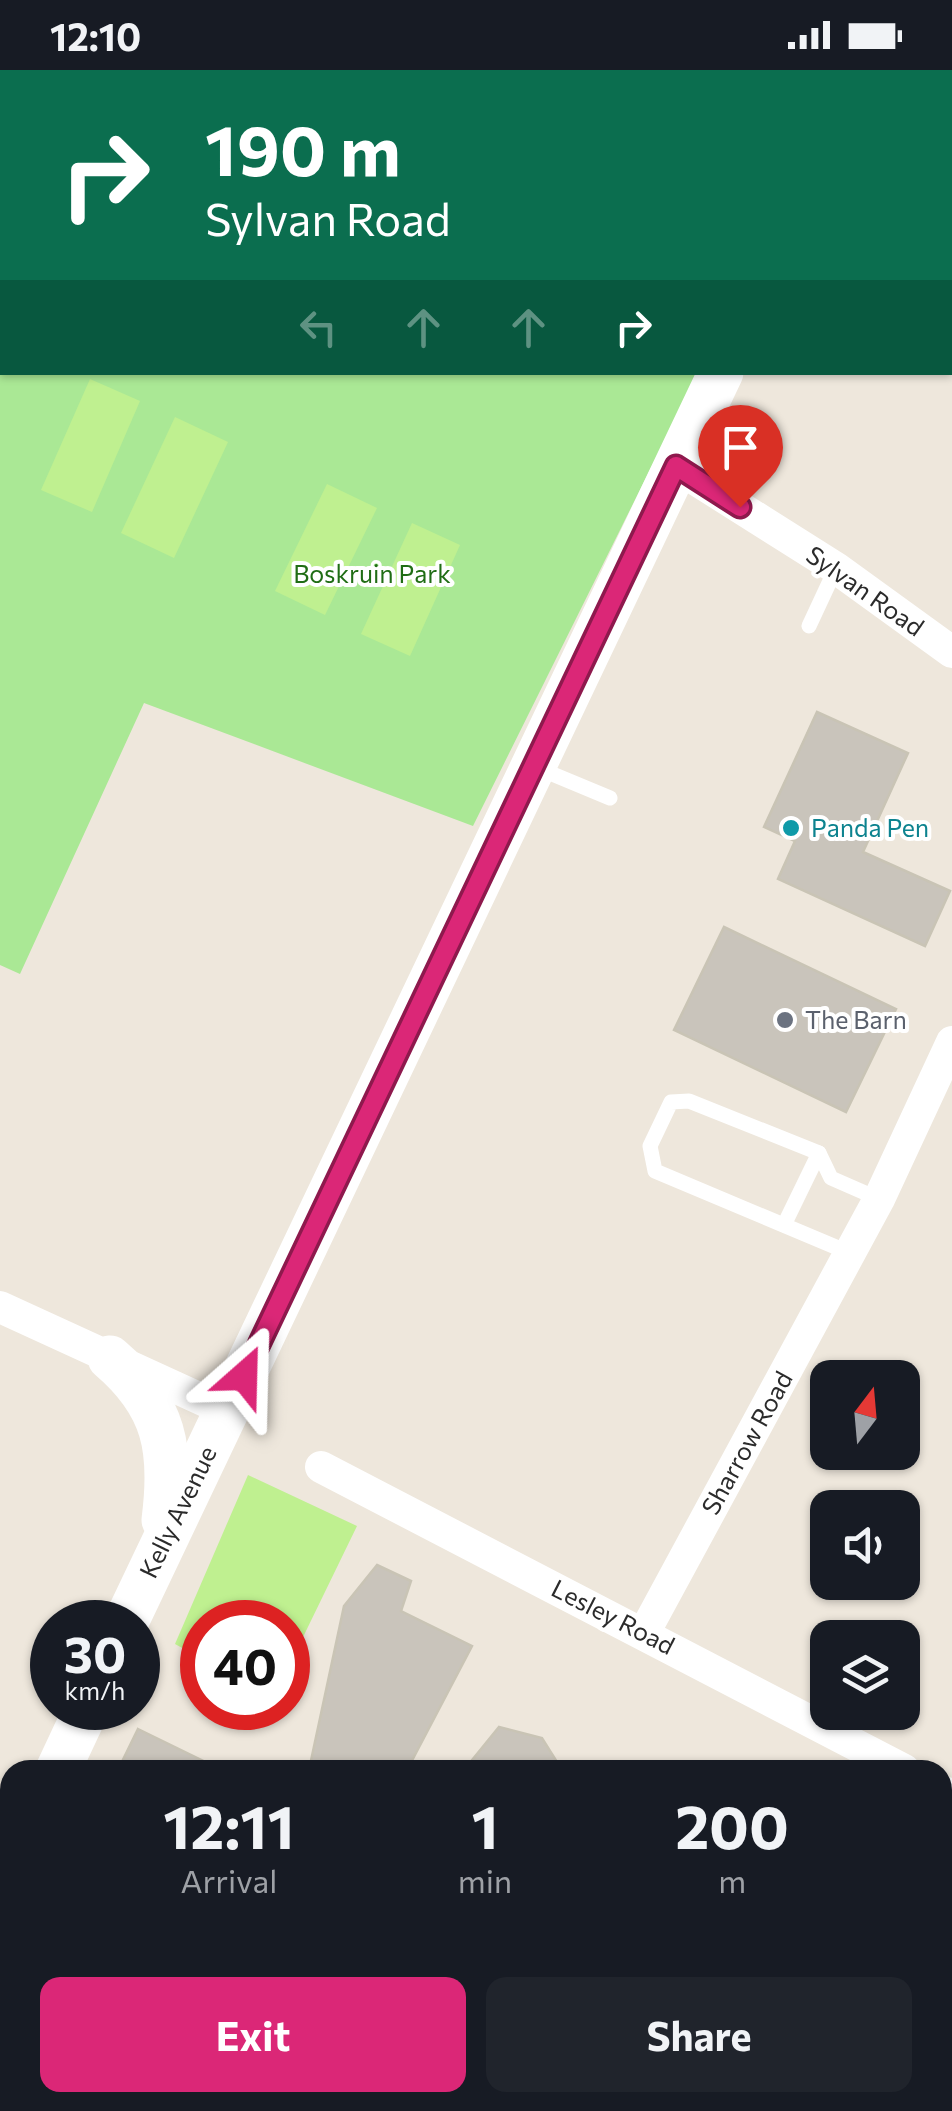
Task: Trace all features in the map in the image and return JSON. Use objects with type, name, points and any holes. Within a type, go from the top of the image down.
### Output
[{"type":"street","name":"Kelly Avenue","points":[[136,1600],[720,375]]},
{"type":"street","name":"Sylvan Road","points":[[676,466],[836,568],[952,652]]},
{"type":"street","name":"Sharrow Road","points":[[644,1632],[879,1199],[952,1042]]},
{"type":"street","points":[[0,1307],[227,1411]]},
{"type":"street","points":[[110,1358],[138,1382],[155,1412],[168,1449],[161,1546]]},
{"type":"street","name":"Lesley Road","points":[[321,1467],[885,1760]]},
{"type":"street","points":[[63,1760],[77,1730]]},
{"type":"lane","points":[[809,626],[836,568]]},
{"type":"lane","points":[[534,766],[610,798]]},
{"type":"lane","points":[[850,1253],[655,1171],[650,1146],[671,1102],[678,1099],[818,1154],[831,1178],[879,1199]]},
{"type":"lane","points":[[784,1225],[818,1154]]},
{"type":"green space","name":"Boskruin Park","points":[[0,375],[697,375],[473,826],[144,703],[20,974],[0,965]]},
{"type":"green space","points":[[90,379],[140,401],[92,512],[41,490]]},
{"type":"green space","points":[[175,417],[228,442],[174,558],[121,533]]},
{"type":"green space","points":[[327,484],[377,508],[325,615],[275,591]]},
{"type":"green space","points":[[412,523],[460,545],[410,656],[361,634]]},
{"type":"green space","points":[[248,1475],[357,1526],[310,1623],[310,1600],[194,1600]]},
{"type":"building","name":"Panda Pen","points":[[817,712],[908,753],[863,852],[950,891],[925,946],[778,879],[795,841],[764,827]]},
{"type":"building","name":"The Barn","points":[[724,927],[896,1009],[846,1112],[674,1030]]},
{"type":"building","points":[[377,1565],[411,1581],[401,1611],[472,1646],[412,1760],[311,1760],[344,1606]]},
{"type":"building","points":[[499,1727],[542,1738],[556,1760],[472,1760]]},
{"type":"building","points":[[140,1730],[202,1760],[123,1760]]},
{"type":"place","name":"Panda Pen","points":[[791,828]]},
{"type":"place","name":"The Barn","points":[[785,1020]]},
{"type":"route","points":[[244,1376],[676,466],[740,507]]}]
